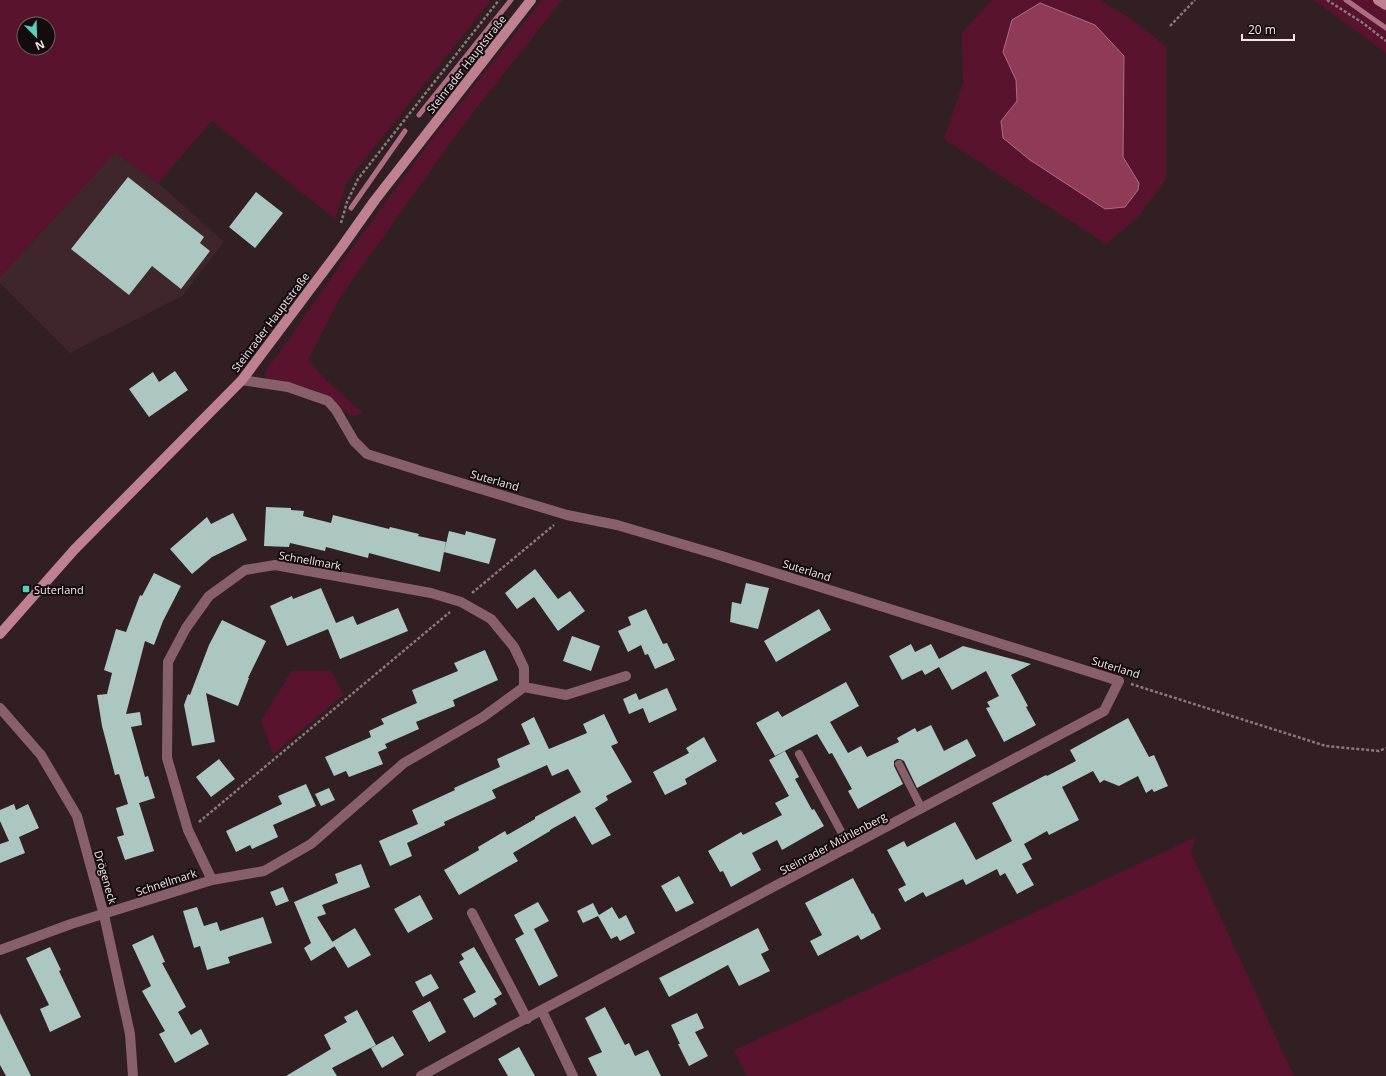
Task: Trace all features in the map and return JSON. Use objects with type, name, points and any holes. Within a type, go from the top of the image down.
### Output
[{"type":"main road","name":"Steinrader Hauptstraße","points":[[0,634],[74,550],[242,380],[342,248],[376,200],[531,0]]},
{"type":"main road","points":[[1378,0],[1386,5]]},
{"type":"street","name":"Suterland","points":[[242,380],[288,387],[328,401],[336,410],[354,441],[367,454],[567,514],[617,525],[705,551],[1120,681]]},
{"type":"street","name":"Schnellmark","points":[[0,950],[65,927],[212,880],[264,871],[311,844],[404,763],[483,717],[524,687],[524,668],[514,647],[491,619],[461,602],[431,593],[275,565],[245,570],[209,596],[186,628],[168,662],[167,758],[188,830],[212,880]]},
{"type":"street","points":[[524,687],[566,695],[626,676]]},
{"type":"street","name":"Steinrader Mühlenberg","points":[[421,1076],[1104,711],[1120,681]]},
{"type":"street","name":"Drögeneck","points":[[0,708],[41,755],[77,816],[104,915],[130,1034],[133,1076]]},
{"type":"street","points":[[472,913],[527,1019]]},
{"type":"street","points":[[542,1011],[573,1076]]},
{"type":"lane","points":[[799,754],[850,848]]},
{"type":"lane","points":[[899,764],[922,809]]},
{"type":"path","points":[[340,225],[346,202],[358,179],[499,0]]},
{"type":"path","points":[[1170,26],[1195,0]]},
{"type":"path","points":[[1327,0],[1363,23],[1386,41]]},
{"type":"path","points":[[188,830],[567,514]]},
{"type":"path","name":"Suterland","points":[[1120,681],[1326,746],[1379,752],[1386,748]]},
{"type":"shaded area","points":[[0,0],[491,0],[347,182],[335,219],[212,121],[158,183],[115,153],[0,277]]},
{"type":"shaded area","points":[[542,0],[562,0],[464,124],[341,296],[308,360],[327,381],[363,413],[351,416],[336,403],[319,392],[266,380],[265,375],[268,367],[344,259],[429,143]]},
{"type":"shaded area","points":[[992,0],[1099,0],[1124,14],[1166,46],[1166,179],[1138,217],[1106,244],[944,139],[963,83],[962,33]],"holes":[[[1040,3],[1124,56],[1123,157],[1139,183],[1105,209],[1030,160],[1003,138],[1001,121],[1017,101],[1016,80],[1003,51],[1012,20]]]},
{"type":"shaded area","points":[[1312,0],[1386,0],[1386,53],[1320,4]]},
{"type":"shaded area","points":[[1040,3],[1095,25],[1124,56],[1123,157],[1139,183],[1138,190],[1125,207],[1105,209],[1030,160],[1003,138],[1001,121],[1017,101],[1016,80],[1003,52],[1012,20]]},
{"type":"shaded area","points":[[115,152],[158,183],[224,242],[182,296],[70,353],[0,283],[0,277]]},
{"type":"shaded area","points":[[292,671],[331,671],[343,695],[273,754],[261,720]]},
{"type":"shaded area","points":[[1196,837],[1191,853],[1294,1076],[747,1076],[734,1050],[941,956]]},
{"type":"building","points":[[128,177],[204,237],[200,243],[210,251],[181,289],[152,266],[129,295],[71,249]]},
{"type":"building","points":[[256,192],[283,213],[255,248],[229,227]]},
{"type":"building","points":[[175,371],[188,390],[149,417],[129,389],[153,372],[159,382]]},
{"type":"building","points":[[266,507],[291,508],[291,510],[304,511],[303,516],[331,523],[333,515],[389,529],[390,527],[419,534],[418,536],[446,542],[440,572],[369,553],[368,558],[326,547],[325,551],[290,543],[289,547],[264,546]]},
{"type":"building","points":[[233,513],[247,540],[212,557],[192,574],[170,549],[207,517],[211,524]]},
{"type":"building","points":[[449,531],[465,535],[466,531],[496,539],[489,564],[444,552]]},
{"type":"building","points":[[535,569],[558,599],[570,591],[585,611],[558,631],[534,597],[517,609],[505,593]]},
{"type":"building","points":[[154,573],[181,586],[163,621],[154,645],[145,641],[126,714],[140,712],[142,725],[131,727],[145,777],[148,776],[155,798],[139,803],[154,851],[125,860],[117,837],[124,835],[116,808],[128,804],[119,774],[115,775],[102,726],[97,695],[107,694],[112,673],[104,670],[116,629],[126,632],[140,595],[142,596]]},
{"type":"building","points":[[746,583],[769,588],[758,629],[730,622],[732,602],[741,604]]},
{"type":"building","points":[[321,588],[336,623],[353,616],[357,625],[398,608],[408,631],[340,659],[328,629],[287,646],[270,606],[292,596],[293,599]]},
{"type":"building","points":[[646,609],[663,644],[667,643],[675,660],[655,669],[648,654],[645,655],[641,645],[628,652],[618,631],[631,625],[628,617]]},
{"type":"building","points":[[819,609],[831,630],[776,662],[764,641]]},
{"type":"building","points":[[222,620],[266,641],[248,678],[238,706],[206,693],[215,742],[192,746],[184,705],[188,694],[190,695],[209,645]]},
{"type":"building","points":[[572,636],[600,646],[591,671],[563,661]]},
{"type":"building","points":[[911,644],[915,652],[931,644],[939,659],[963,646],[1031,664],[1011,675],[1028,706],[1026,707],[1036,725],[1004,742],[986,708],[990,707],[987,702],[999,696],[986,671],[952,690],[939,667],[925,675],[922,670],[902,680],[889,656]]},
{"type":"building","points":[[485,650],[498,680],[453,700],[455,706],[416,722],[419,729],[385,744],[387,748],[378,752],[383,764],[349,777],[346,771],[334,776],[325,757],[371,737],[369,731],[384,724],[381,719],[417,703],[412,690],[458,671],[454,663]]},
{"type":"building","points":[[846,682],[859,706],[830,722],[848,753],[861,746],[867,757],[899,742],[897,738],[915,728],[917,732],[931,725],[944,751],[967,739],[976,756],[917,788],[904,761],[897,759],[894,761],[894,766],[903,784],[858,809],[848,791],[852,789],[832,753],[829,754],[817,734],[775,756],[756,723],[778,711],[782,717]]},
{"type":"building","points":[[667,688],[677,710],[649,723],[643,708],[629,714],[623,699],[636,693],[639,700]]},
{"type":"building","points":[[604,714],[618,743],[611,746],[632,782],[606,796],[608,800],[595,808],[611,835],[592,845],[575,816],[513,853],[518,861],[459,895],[444,870],[479,850],[478,847],[505,831],[507,835],[535,819],[535,817],[581,792],[568,769],[552,776],[547,765],[492,790],[496,798],[444,822],[445,825],[407,843],[412,856],[390,866],[379,841],[418,824],[412,810],[455,790],[454,788],[500,767],[497,759],[530,744],[521,724],[534,717],[549,749],[587,733],[583,724]]},
{"type":"building","points":[[1128,718],[1149,757],[1154,755],[1168,786],[1154,792],[1152,789],[1146,793],[1138,776],[1119,786],[1104,780],[1100,783],[1093,771],[1062,787],[1079,820],[1049,835],[1047,831],[1024,844],[1032,859],[1022,864],[1034,885],[1017,894],[1005,873],[1000,876],[997,869],[966,885],[963,879],[926,897],[923,892],[905,902],[898,889],[906,885],[887,850],[904,841],[907,847],[955,822],[976,860],[1012,841],[992,803],[1076,761],[1070,750]]},
{"type":"building","points":[[704,737],[717,761],[685,779],[687,784],[665,795],[653,772],[689,753],[686,748]]},
{"type":"building","points":[[785,751],[799,777],[795,779],[812,810],[814,809],[824,826],[782,850],[777,840],[752,853],[761,870],[731,887],[723,871],[720,872],[708,851],[741,832],[743,835],[782,815],[775,803],[789,796],[769,760]]},
{"type":"building","points":[[219,759],[235,779],[211,797],[196,777]]},
{"type":"building","points":[[306,784],[316,806],[273,825],[278,837],[252,849],[250,845],[236,852],[226,831],[282,804],[278,796]]},
{"type":"building","points":[[329,788],[335,800],[321,806],[315,794]]},
{"type":"building","points":[[14,804],[16,810],[28,804],[39,828],[19,837],[25,853],[0,863],[0,844],[9,841],[0,821],[0,810]]},
{"type":"building","points":[[361,864],[370,887],[322,905],[326,914],[317,917],[335,946],[311,961],[304,948],[311,943],[294,902],[338,883],[335,874]]},
{"type":"building","points":[[679,876],[694,903],[676,912],[661,886]]},
{"type":"building","points":[[853,878],[881,929],[861,940],[858,935],[818,956],[810,941],[822,935],[805,903]]},
{"type":"building","points":[[283,887],[289,901],[276,906],[270,892]]},
{"type":"building","points":[[420,895],[433,919],[408,933],[394,909]]},
{"type":"building","points":[[538,902],[549,921],[534,929],[558,976],[539,986],[515,939],[524,934],[514,915]]},
{"type":"building","points":[[593,903],[599,915],[612,907],[619,919],[626,915],[635,933],[620,941],[617,936],[611,939],[598,916],[583,923],[577,911]]},
{"type":"building","points":[[197,907],[204,926],[217,922],[220,931],[263,917],[272,943],[228,957],[230,963],[207,970],[200,946],[194,948],[183,911]]},
{"type":"building","points":[[355,928],[371,955],[348,968],[332,942]]},
{"type":"building","points":[[758,928],[769,950],[761,954],[770,971],[739,986],[728,965],[669,997],[659,978]]},
{"type":"building","points":[[153,935],[165,962],[162,963],[186,1007],[178,1012],[191,1035],[201,1029],[209,1044],[175,1063],[159,1034],[165,1031],[142,991],[151,986],[132,945]]},
{"type":"building","points":[[50,947],[61,970],[59,971],[81,1017],[50,1032],[40,1009],[49,1005],[26,958]]},
{"type":"building","points":[[474,947],[502,994],[494,999],[497,1004],[474,1018],[463,999],[476,992],[459,962],[464,959],[461,954]]},
{"type":"building","points":[[431,974],[439,988],[423,997],[415,982]]},
{"type":"building","points":[[430,1001],[446,1032],[429,1042],[412,1011]]},
{"type":"building","points":[[605,1007],[625,1045],[629,1043],[635,1056],[648,1050],[661,1076],[597,1076],[588,1058],[602,1052],[585,1018]]},
{"type":"building","points":[[357,1010],[376,1045],[332,1068],[337,1076],[286,1076],[331,1049],[324,1035],[347,1022],[344,1017]]},
{"type":"building","points":[[0,1013],[31,1076],[6,1076],[0,1065]]},
{"type":"building","points":[[697,1013],[704,1028],[695,1032],[708,1056],[689,1066],[678,1044],[680,1044],[671,1025]]},
{"type":"building","points":[[393,1036],[404,1055],[382,1068],[371,1048]]},
{"type":"building","points":[[519,1047],[535,1076],[508,1076],[498,1059]]},
{"type":"waterway","points":[[419,115],[511,0]]},
{"type":"waterway","points":[[1346,0],[1386,28]]},
{"type":"waterway","points":[[351,208],[405,131]]},
{"type":"place","name":"Suterland","points":[[26,589]]}]
